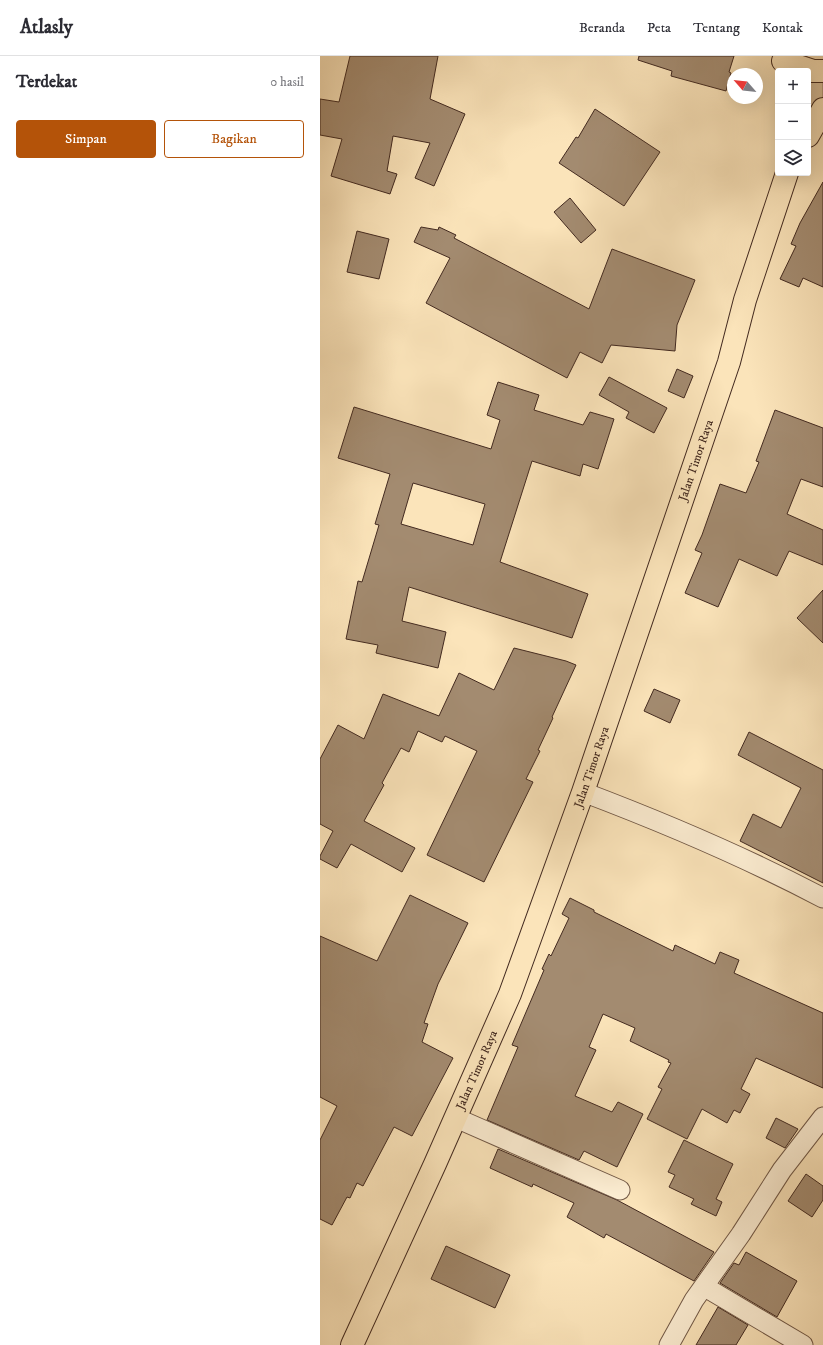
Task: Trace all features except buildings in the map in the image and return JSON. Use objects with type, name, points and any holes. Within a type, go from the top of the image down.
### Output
[{"type":"highway","points":[[784,63],[813,71],[823,71]]},
{"type":"highway","points":[[811,131],[823,110]]},
{"type":"highway","name":"Jalan Timor Raya","points":[[352,1345],[456,1118],[510,994],[583,792],[729,362],[745,300],[786,176]]},
{"type":"street","points":[[583,792],[656,820],[776,873],[823,898]]},
{"type":"street","points":[[669,1345],[694,1300],[705,1287],[741,1234],[782,1170],[823,1117]]},
{"type":"street","points":[[456,1118],[620,1190]]},
{"type":"street","points":[[705,1287],[803,1345]]},
{"type":"shaded area","points":[[801,56],[805,56],[823,64],[823,97],[811,119],[811,68],[807,68]]}]
